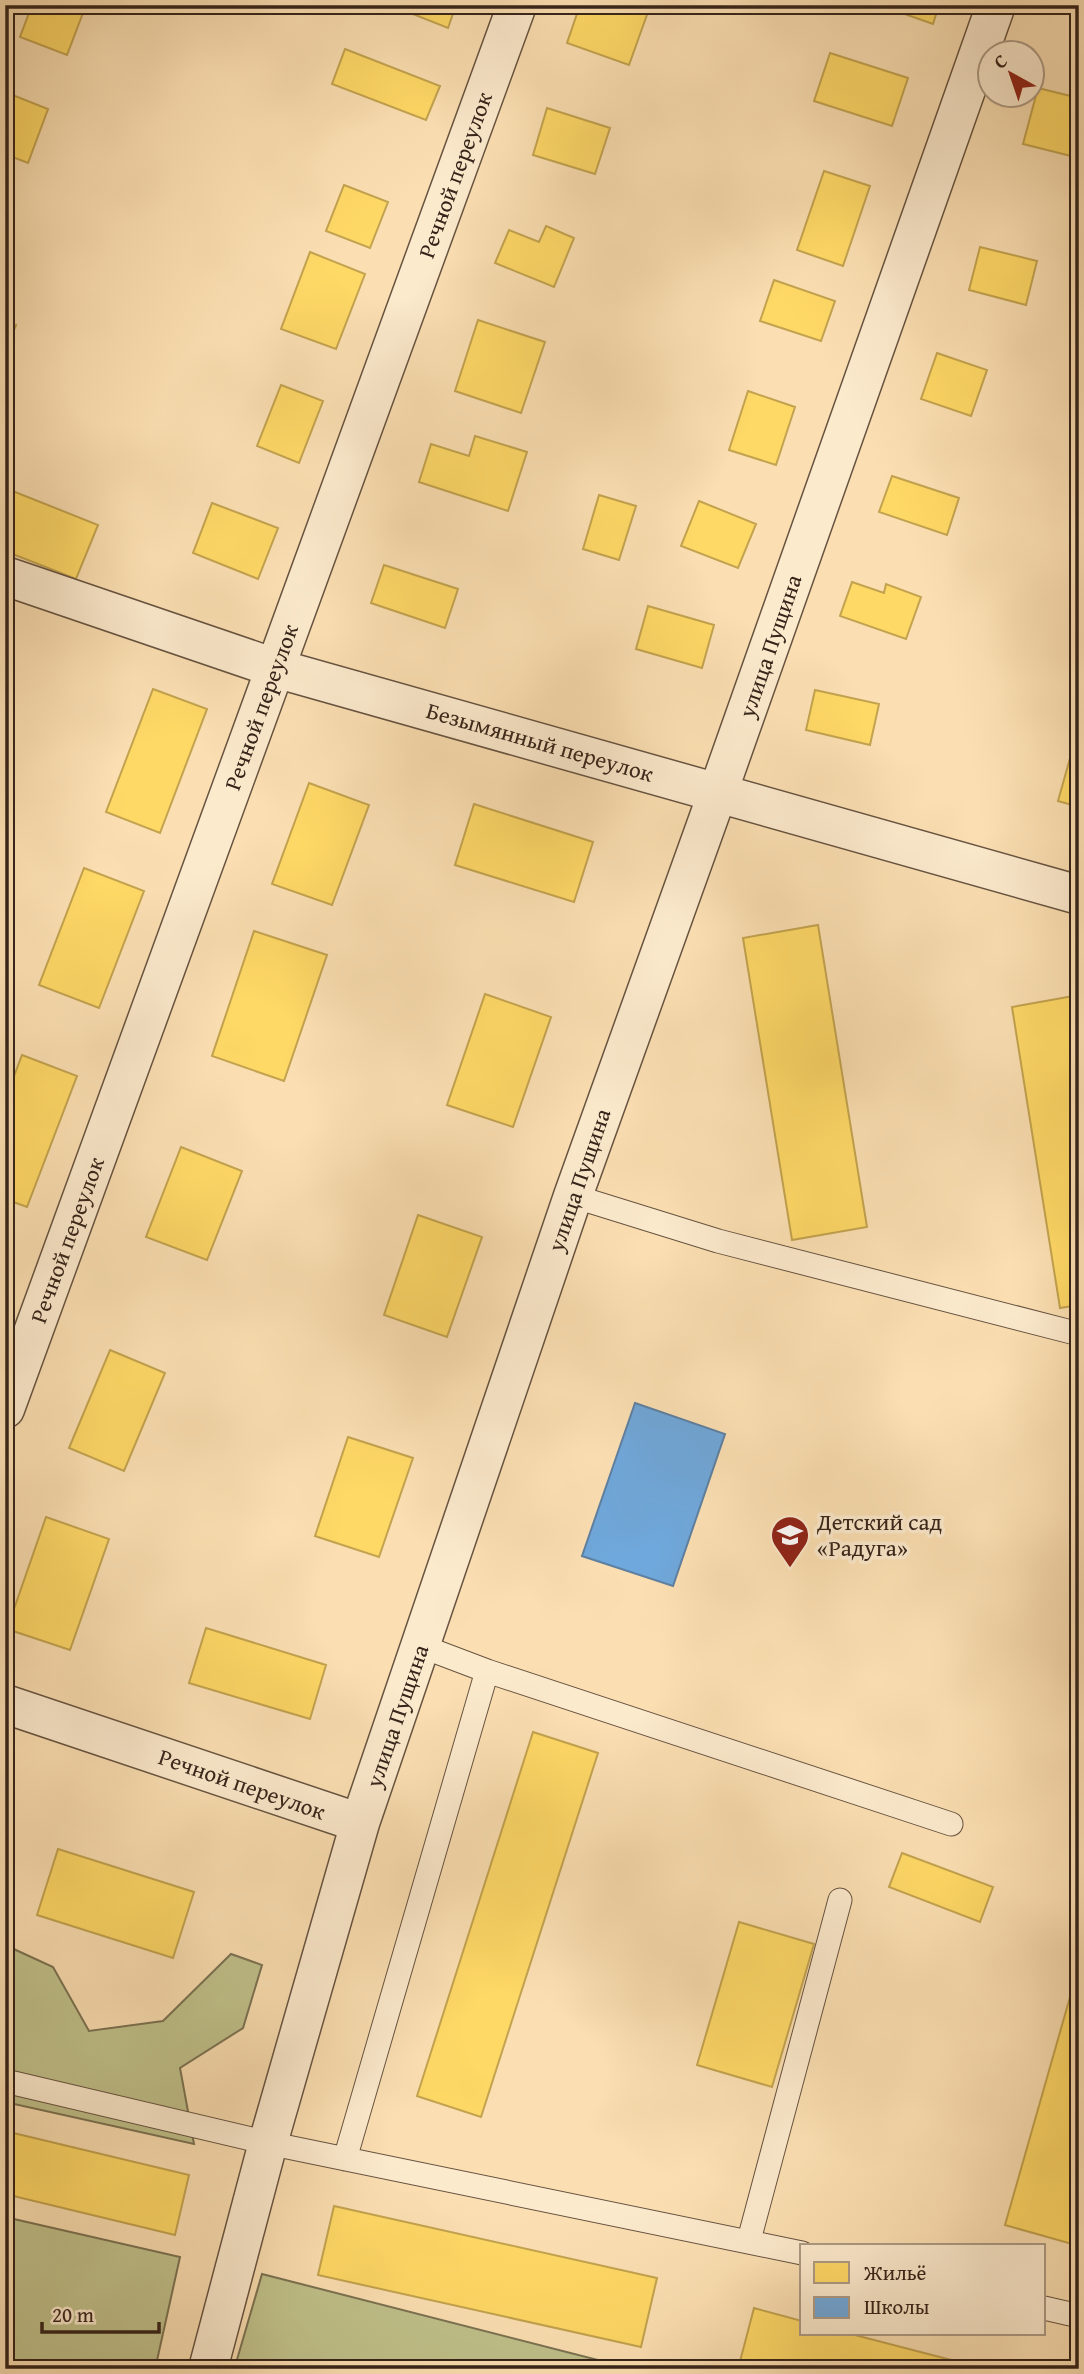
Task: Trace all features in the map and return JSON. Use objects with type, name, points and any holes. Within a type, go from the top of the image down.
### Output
[{"type":"street","name":"Речной переулок","points":[[5,1409],[517,5]]},
{"type":"street","name":"улица Пущина","points":[[208,2369],[268,2143],[360,1823],[573,1196],[996,5]]},
{"type":"street","name":"Безымянный переулок","points":[[5,576],[275,668],[1079,895]]},
{"type":"street","name":"Речной переулок","points":[[5,1704],[360,1823]]},
{"type":"lane","points":[[573,1196],[718,1241],[1079,1334]]},
{"type":"lane","points":[[421,1646],[487,1671],[951,1824]]},
{"type":"lane","points":[[345,2159],[487,1671]]},
{"type":"lane","points":[[749,2240],[839,1900]]},
{"type":"lane","points":[[5,2081],[268,2143],[800,2253]]},
{"type":"lane","points":[[1046,2308],[1079,2316]]},
{"type":"green space","points":[[5,1945],[53,1967],[89,2031],[163,2021],[231,1954],[262,1965],[243,2028],[180,2068],[194,2144],[5,2102]]},
{"type":"green space","points":[[5,2217],[180,2257],[156,2365],[140,2369],[5,2368]]},
{"type":"green space","points":[[262,2274],[633,2369],[245,2369],[236,2363]]},
{"type":"building: Жильё","points":[[32,5],[86,5],[67,55],[20,37]]},
{"type":"building: Жильё","points":[[402,5],[456,5],[448,28],[400,9]]},
{"type":"building: Жильё","points":[[580,5],[627,5],[648,12],[629,65],[567,43]]},
{"type":"building: Жильё","points":[[879,5],[939,5],[933,24]]},
{"type":"building: Жильё","points":[[345,49],[440,86],[426,120],[332,84]]},
{"type":"building: Жильё","points":[[830,53],[908,78],[892,126],[814,101]]},
{"type":"building: Жильё","points":[[1046,90],[1079,98],[1079,158],[1023,144],[1033,108],[1046,108]]},
{"type":"building: Жильё","points":[[5,92],[48,109],[28,163],[5,154]]},
{"type":"building: Жильё","points":[[547,108],[610,128],[595,174],[533,155]]},
{"type":"building: Жильё","points":[[824,171],[870,186],[843,266],[797,250]]},
{"type":"building: Жильё","points":[[344,185],[388,202],[370,248],[326,231]]},
{"type":"building: Жильё","points":[[546,226],[574,238],[554,287],[495,263],[509,230],[539,242]]},
{"type":"building: Жильё","points":[[980,247],[1037,261],[1026,305],[969,290]]},
{"type":"building: Жильё","points":[[310,252],[365,274],[336,349],[281,329]]},
{"type":"building: Жильё","points":[[774,280],[835,301],[821,341],[760,321]]},
{"type":"building: Жильё","points":[[478,320],[545,342],[521,413],[455,391]]},
{"type":"building: Жильё","points":[[5,321],[16,325],[5,353]]},
{"type":"building: Жильё","points":[[937,353],[987,370],[971,416],[921,399]]},
{"type":"building: Жильё","points":[[281,385],[323,401],[299,463],[257,446]]},
{"type":"building: Жильё","points":[[748,391],[795,407],[776,465],[729,450]]},
{"type":"building: Жильё","points":[[475,436],[527,452],[508,511],[419,482],[431,444],[469,456]]},
{"type":"building: Жильё","points":[[892,476],[959,498],[947,535],[879,512]]},
{"type":"building: Жильё","points":[[5,488],[98,525],[76,579],[5,551]]},
{"type":"building: Жильё","points":[[599,495],[636,506],[619,560],[583,549]]},
{"type":"building: Жильё","points":[[699,501],[756,524],[738,568],[681,546]]},
{"type":"building: Жильё","points":[[212,503],[278,528],[258,579],[193,553]]},
{"type":"building: Жильё","points":[[384,565],[458,589],[445,628],[371,603]]},
{"type":"building: Жильё","points":[[852,582],[884,593],[886,584],[921,597],[906,639],[840,616]]},
{"type":"building: Жильё","points":[[648,606],[714,625],[702,668],[636,649]]},
{"type":"building: Жильё","points":[[153,689],[207,709],[160,833],[106,812]]},
{"type":"building: Жильё","points":[[815,690],[879,704],[870,745],[806,730]]},
{"type":"building: Жильё","points":[[1074,744],[1079,746],[1079,807],[1058,801]]},
{"type":"building: Жильё","points":[[309,783],[369,805],[332,905],[272,884]]},
{"type":"building: Жильё","points":[[474,804],[593,842],[574,902],[455,865]]},
{"type":"building: Жильё","points":[[84,868],[144,891],[99,1008],[39,985]]},
{"type":"building: Жильё","points":[[818,925],[867,1227],[792,1240],[743,938]]},
{"type":"building: Жильё","points":[[254,931],[327,955],[284,1081],[212,1056]]},
{"type":"building: Жильё","points":[[485,994],[551,1017],[513,1127],[447,1105]]},
{"type":"building: Жильё","points":[[1079,995],[1079,1305],[1060,1308],[1012,1007]]},
{"type":"building: Жильё","points":[[22,1055],[77,1076],[27,1207],[5,1199],[5,1100]]},
{"type":"building: Жильё","points":[[181,1147],[242,1171],[207,1260],[146,1237]]},
{"type":"building: Жильё","points":[[418,1215],[482,1237],[447,1337],[384,1315]]},
{"type":"building: Жильё","points":[[110,1350],[165,1373],[124,1471],[69,1448]]},
{"type":"building: Жильё","points":[[348,1437],[413,1458],[379,1557],[315,1536]]},
{"type":"building: Жильё","points":[[46,1517],[109,1539],[70,1650],[7,1629]]},
{"type":"building: Жильё","points":[[206,1628],[326,1665],[310,1719],[189,1683]]},
{"type":"building: Жильё","points":[[533,1732],[598,1753],[481,2117],[417,2096]]},
{"type":"building: Жильё","points":[[58,1849],[194,1892],[173,1958],[37,1915]]},
{"type":"building: Жильё","points":[[902,1853],[993,1887],[980,1922],[889,1887]]},
{"type":"building: Жильё","points":[[739,1922],[814,1944],[772,2087],[697,2065]]},
{"type":"building: Жильё","points":[[1079,1969],[1079,2246],[1005,2225]]},
{"type":"building: Жильё","points":[[5,2131],[189,2175],[175,2235],[5,2194]]},
{"type":"building: Жильё","points":[[334,2206],[657,2278],[641,2347],[318,2275]]},
{"type":"building: Жильё","points":[[754,2308],[800,2320],[800,2336],[859,2336],[986,2369],[738,2369]]},
{"type":"building: Школы","points":[[635,1403],[725,1434],[673,1586],[582,1556]]},
{"type":"place","name":"Детский сад «Радуга»","points":[[790,1569]]}]
